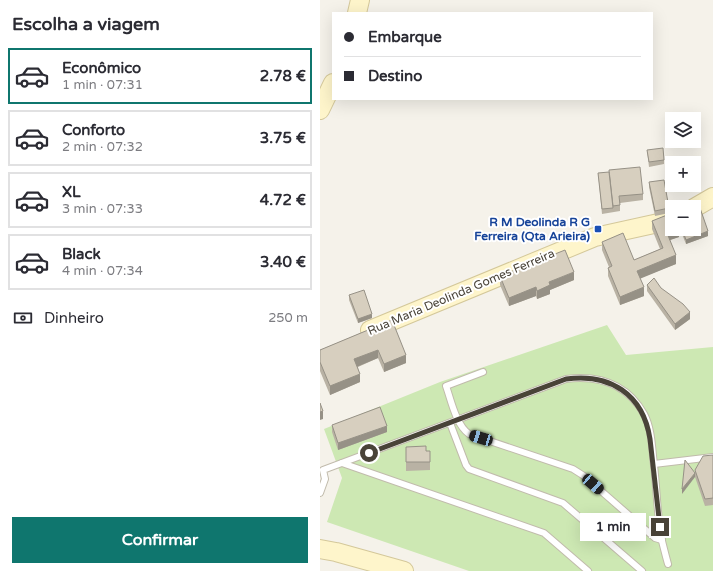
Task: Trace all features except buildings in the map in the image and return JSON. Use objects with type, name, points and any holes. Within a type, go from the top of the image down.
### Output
[{"type":"street","points":[[357,12],[360,0]]},
{"type":"street","points":[[320,110],[332,85]]},
{"type":"street","points":[[701,204],[713,197]]},
{"type":"street","name":"Rua Maria Deolinda Gomes Ferreira","points":[[358,335],[595,236],[665,221]]},
{"type":"street","points":[[320,549],[404,571]]},
{"type":"lane","points":[[483,372],[446,386],[462,428],[469,434],[581,473],[655,538],[662,540]]},
{"type":"lane","points":[[321,471],[566,379],[581,377],[596,378],[618,387],[626,393],[637,404],[644,416],[648,427],[654,464],[662,540],[668,564]]},
{"type":"lane","points":[[450,423],[469,470],[563,503],[642,571]]},
{"type":"lane","points":[[654,464],[713,456]]},
{"type":"lane","points":[[320,463],[321,471],[325,479],[320,493]]},
{"type":"lane","points":[[342,463],[544,533],[588,571]]},
{"type":"green space","points":[[607,325],[626,355],[713,347],[713,571],[469,571],[327,522],[342,478],[324,429],[440,382]]},
{"type":"place","name":"R M Deolinda R G Ferreira (Qta Arieira)","points":[[598,229]]},
{"type":"route","points":[[369,453],[566,379],[581,377],[596,378],[608,382],[626,393],[637,404],[644,416],[650,439],[660,527]]}]
